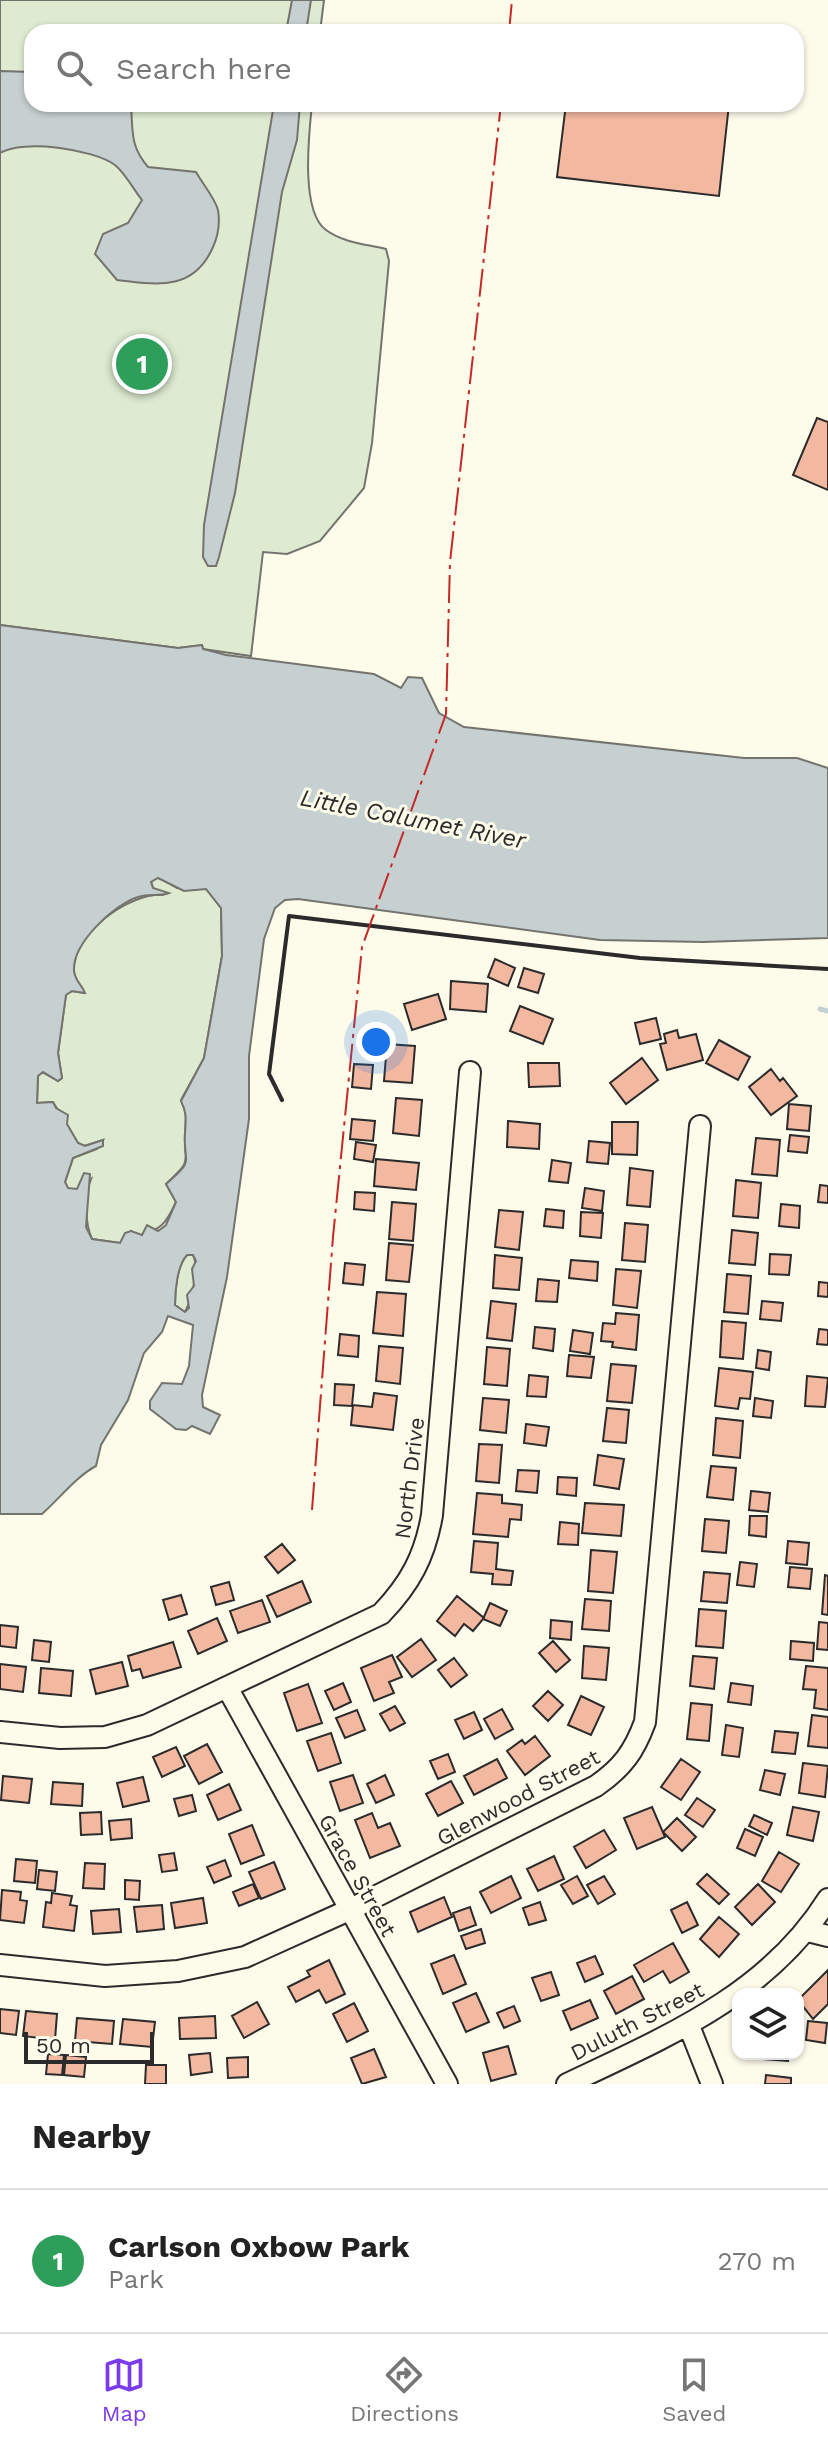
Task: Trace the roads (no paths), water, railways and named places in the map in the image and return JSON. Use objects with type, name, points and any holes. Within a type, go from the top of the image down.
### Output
[{"type":"street","name":"North Drive","points":[[0,1732],[60,1738],[105,1737],[147,1725],[381,1614],[407,1587],[427,1546],[470,1072]]},
{"type":"street","name":"Glenwood Street","points":[[0,1965],[105,1976],[178,1971],[245,1957],[349,1910],[596,1786],[619,1771],[635,1750],[645,1722],[700,1126]]},
{"type":"street","name":"Grace Street","points":[[228,1689],[447,2084]]},
{"type":"street","name":"Duluth Street","points":[[567,2084],[689,2026],[757,1981],[818,1934],[828,1899]]},
{"type":"street","points":[[689,2026],[712,2084]]},
{"type":"water","points":[[292,0],[311,0],[307,24],[288,24]]},
{"type":"water","points":[[0,71],[24,72],[24,112],[131,112],[135,145],[148,167],[196,172],[214,201],[219,219],[213,247],[196,271],[185,278],[160,283],[117,280],[95,254],[103,234],[128,223],[142,200],[115,165],[91,154],[41,146],[0,153]]},
{"type":"water","points":[[273,112],[299,112],[297,140],[282,192],[235,493],[216,566],[208,566],[203,557],[204,525]]},
{"type":"water","name":"Little Calumet River","points":[[0,625],[178,648],[202,645],[203,649],[226,655],[374,674],[401,688],[408,677],[422,678],[439,713],[464,727],[744,758],[797,758],[828,768],[828,938],[703,942],[600,940],[298,899],[285,900],[275,908],[264,939],[249,1056],[249,1119],[227,1277],[202,1395],[203,1407],[220,1415],[210,1434],[192,1426],[186,1430],[176,1429],[150,1409],[150,1401],[162,1383],[182,1384],[189,1366],[193,1325],[168,1316],[162,1332],[144,1353],[128,1400],[101,1445],[96,1466],[42,1514],[0,1514]],"holes":[[[158,878],[184,891],[206,889],[221,908],[222,956],[204,1058],[181,1101],[186,1116],[186,1161],[166,1184],[176,1202],[166,1225],[158,1231],[147,1225],[142,1235],[131,1231],[125,1233],[120,1243],[92,1239],[86,1227],[90,1174],[84,1173],[77,1189],[68,1188],[65,1182],[73,1158],[103,1146],[103,1140],[85,1146],[78,1143],[67,1124],[68,1115],[56,1108],[53,1102],[37,1103],[38,1076],[43,1072],[58,1081],[62,1078],[58,1053],[66,995],[72,991],[85,993],[74,971],[80,949],[96,927],[128,901],[146,895],[169,893],[153,888],[151,882]],[[187,1255],[193,1255],[196,1261],[192,1269],[194,1286],[187,1295],[189,1308],[185,1312],[175,1305],[175,1299],[179,1272]]]},
{"type":"waterway","points":[[820,1009],[828,1011]]},
{"type":"place","name":"Carlson Oxbow Park","points":[[142,364]]}]
